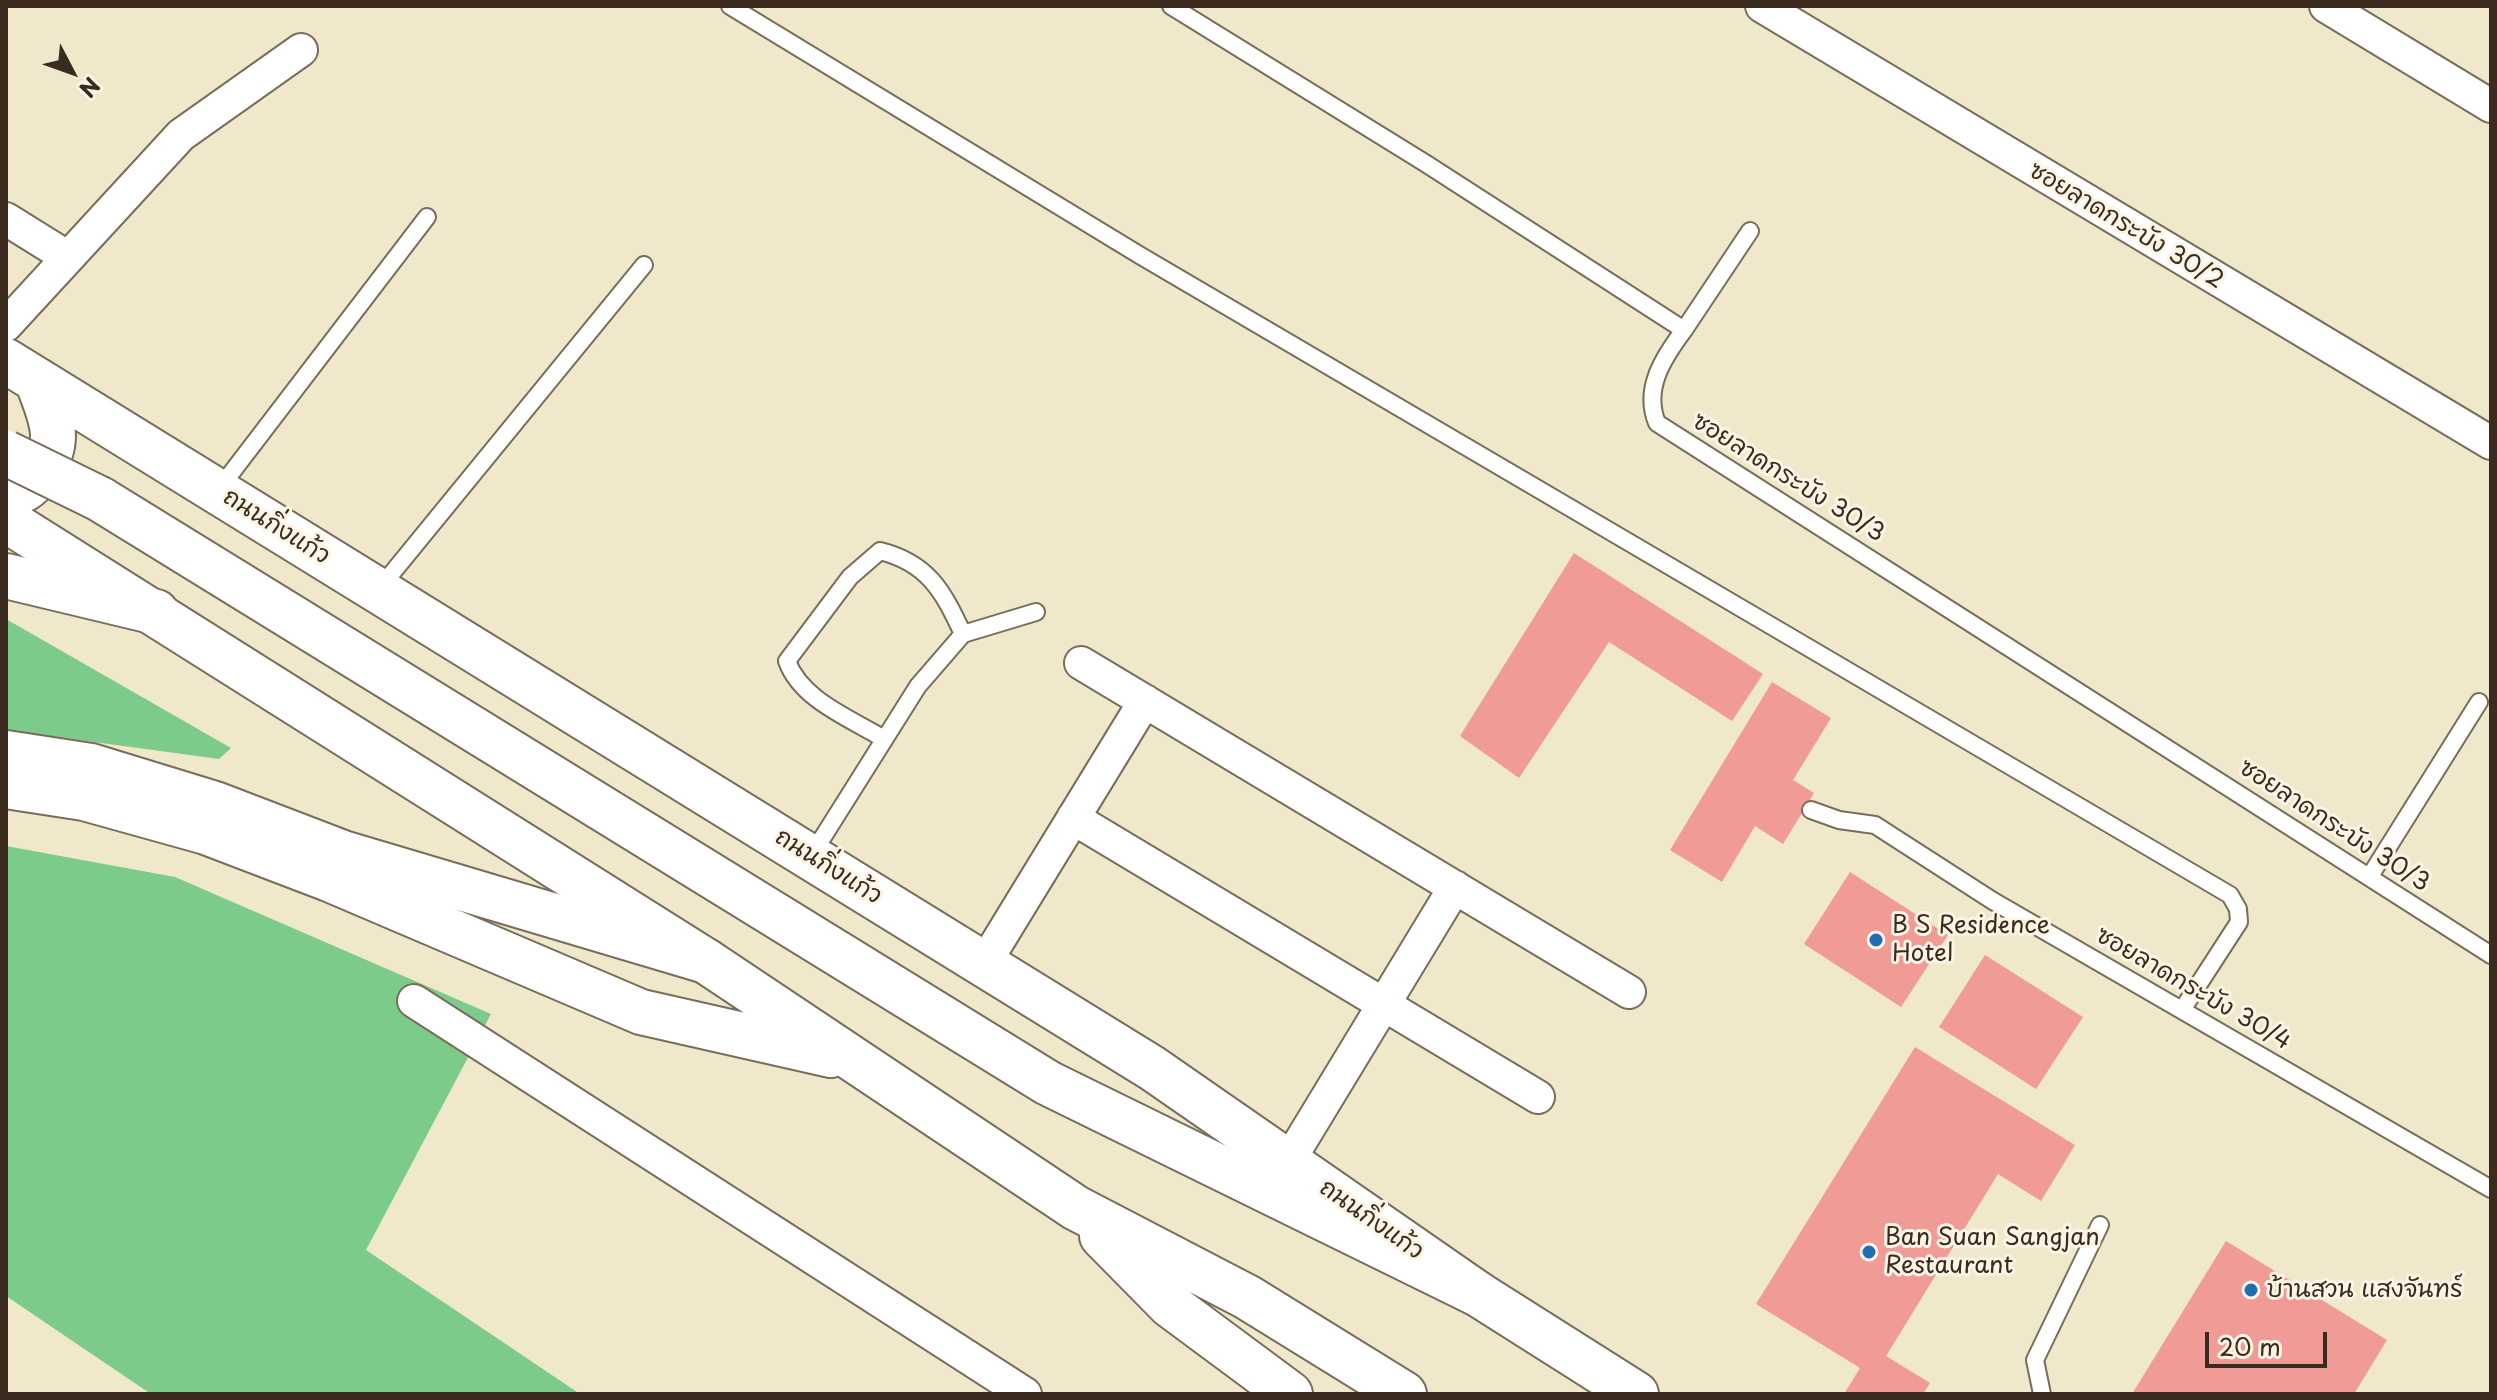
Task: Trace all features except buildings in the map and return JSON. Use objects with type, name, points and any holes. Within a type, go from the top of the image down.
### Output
[{"type":"main road","name":"ถนนกิ่งแก้ว","points":[[22,371],[1152,1068],[1478,1294],[1636,1394]]},
{"type":"main road","points":[[6,495],[34,483],[52,451],[54,432],[22,371]]},
{"type":"main road","points":[[6,453],[100,499],[1048,1083],[1478,1294]]},
{"type":"main road","points":[[6,520],[706,961],[1076,1208],[1247,1297],[1404,1394]]},
{"type":"main road","points":[[6,576],[156,612]]},
{"type":"main road","points":[[6,753],[91,766],[215,804],[343,853],[706,961]]},
{"type":"main road","points":[[6,786],[84,798],[206,832],[329,879],[641,1012],[861,1062]]},
{"type":"main road","points":[[1076,1208],[1170,1305],[1290,1394]]},
{"type":"street","name":"ซอยลาดกระบัง 30/2","points":[[1762,6],[2491,443]]},
{"type":"street","points":[[2326,6],[2491,106]]},
{"type":"street","points":[[6,325],[181,135],[301,50]]},
{"type":"street","points":[[6,219],[67,257]]},
{"type":"street","points":[[1081,663],[1629,992]]},
{"type":"street","points":[[984,964],[1145,701]]},
{"type":"street","points":[[1073,818],[1538,1097]]},
{"type":"street","points":[[1288,1162],[1455,887]]},
{"type":"street","points":[[414,1001],[1025,1394]]},
{"type":"lane","points":[[730,6],[1141,256],[2230,895],[2238,909],[2239,922],[2182,1010]]},
{"type":"lane","points":[[1171,6],[1439,172],[1684,330]]},
{"type":"lane","points":[[218,491],[427,217]]},
{"type":"lane","name":"ซอยลาดกระบัง 30/3","points":[[1750,231],[1670,349],[1652,388],[1650,407],[1657,423],[2491,955]]},
{"type":"lane","points":[[378,590],[644,265]]},
{"type":"lane","points":[[884,739],[805,691],[793,677],[787,661],[850,577],[880,551],[902,557],[944,592],[963,634]]},
{"type":"lane","points":[[811,857],[918,686],[963,634],[1036,612]]},
{"type":"lane","points":[[2370,876],[2479,702]]},
{"type":"lane","name":"ซอยลาดกระบัง 30/4","points":[[1811,810],[1839,820],[1875,825],[1993,901],[2491,1189]]},
{"type":"lane","points":[[2042,1394],[2035,1360],[2100,1225]]},
{"type":"green space","points":[[6,619],[231,748],[219,759],[6,730]]},
{"type":"green space","points":[[6,846],[175,877],[491,1014],[366,1250],[580,1394],[151,1394],[6,1296]]},
{"type":"place","name":"B S Residence Hotel","points":[[1876,940]]},
{"type":"place","name":"Ban Suan Sangjan Restaurant","points":[[1869,1252]]},
{"type":"place","name":"บ้านสวน แสงจันทร์","points":[[2251,1290]]}]
